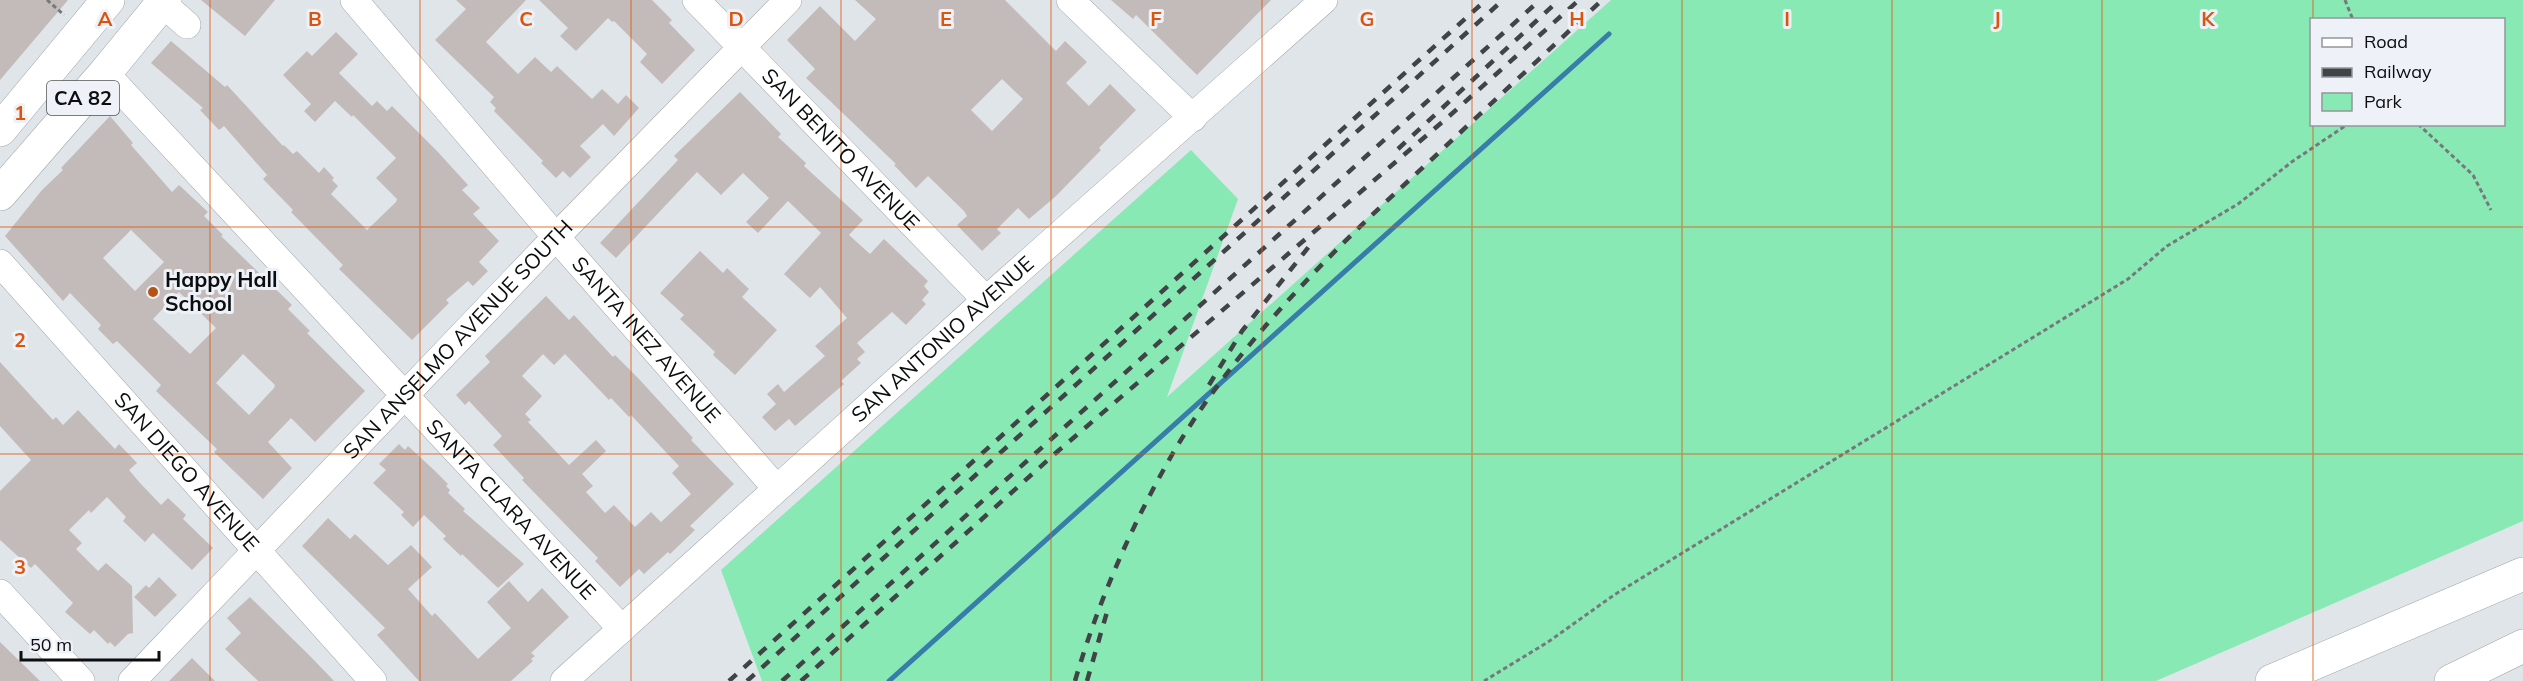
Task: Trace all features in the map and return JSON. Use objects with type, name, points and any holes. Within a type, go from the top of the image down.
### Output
[{"type":"main road","name":"CA 82","points":[[0,130],[108,0]]},
{"type":"main road","name":"CA 82","points":[[0,194],[163,2]]},
{"type":"main road","points":[[2272,681],[2523,574]]},
{"type":"main road","points":[[2451,681],[2523,646]]},
{"type":"street","name":"SANTA INEZ AVENUE","points":[[354,0],[556,237],[776,488]]},
{"type":"street","name":"SAN BENITO AVENUE","points":[[696,0],[986,300]]},
{"type":"street","name":"SAN ANSELMO AVENUE SOUTH","points":[[132,681],[556,237],[788,0]]},
{"type":"street","points":[[1070,0],[1193,118]]},
{"type":"street","name":"SAN ANTONIO AVENUE","points":[[564,681],[776,488],[1324,0]]},
{"type":"street","points":[[163,2],[187,25]]},
{"type":"street","name":"SANTA CLARA AVENUE","points":[[105,73],[622,628]]},
{"type":"street","name":"SAN DIEGO AVENUE","points":[[0,263],[373,681]]},
{"type":"street","points":[[0,593],[81,681]]},
{"type":"path","points":[[2345,0],[2352,18]]},
{"type":"path","points":[[1484,681],[1548,642],[1614,595],[2128,279],[2167,246],[2238,204],[2345,126]]},
{"type":"path","points":[[2420,126],[2473,174],[2491,210]]},
{"type":"green space","points":[[1611,0],[2523,0],[2523,521],[2156,681],[762,681],[721,570],[1191,150],[1238,199],[1167,397]]},
{"type":"building","points":[[0,0],[68,0],[0,80]]},
{"type":"building","points":[[201,0],[275,0],[245,36]]},
{"type":"building","points":[[456,0],[526,0],[486,42],[518,74],[535,57],[551,72],[557,66],[592,99],[602,89],[618,104],[626,95],[639,108],[614,136],[603,124],[580,146],[591,157],[570,178],[563,171],[556,178],[541,163],[543,161],[494,111],[496,108],[490,102],[494,97],[435,40],[466,9]]},
{"type":"building","points":[[539,0],[652,0],[672,20],[669,23],[695,50],[662,84],[640,62],[647,54],[614,21],[608,18],[576,51],[560,36],[568,28]]},
{"type":"building","points":[[855,0],[1005,0],[1056,51],[1065,41],[1087,62],[1066,83],[1089,106],[1110,84],[1136,110],[1055,197],[1029,219],[1018,208],[997,229],[1001,233],[982,251],[957,225],[967,216],[964,211],[928,176],[916,188],[894,165],[896,164],[806,78],[815,69],[787,40],[820,6],[855,41],[876,19]],"holes":[[[1002,79],[1023,99],[992,131],[971,110]]]},
{"type":"building","points":[[1111,0],[1271,0],[1197,75],[1136,15],[1133,19]]},
{"type":"building","points":[[336,32],[358,54],[339,73],[372,106],[377,101],[387,111],[392,106],[437,151],[468,185],[462,190],[480,208],[473,214],[499,241],[479,262],[488,271],[473,286],[468,281],[446,300],[449,303],[412,340],[339,269],[343,265],[291,212],[293,210],[263,179],[267,175],[224,126],[219,130],[200,110],[203,108],[151,63],[171,41],[225,87],[227,85],[283,146],[293,154],[297,151],[319,173],[324,167],[338,186],[331,194],[367,230],[396,202],[397,199],[376,178],[396,158],[353,115],[352,117],[335,101],[315,122],[304,111],[311,104],[283,75],[307,51],[312,56]]},
{"type":"building","points":[[740,92],[781,134],[778,137],[806,163],[804,166],[863,220],[849,235],[870,254],[884,239],[928,281],[924,286],[929,292],[922,300],[926,304],[906,325],[892,312],[857,343],[865,352],[857,359],[861,363],[841,381],[844,384],[795,426],[789,419],[775,431],[762,417],[776,404],[767,394],[778,384],[784,392],[825,356],[815,346],[847,318],[820,287],[810,298],[784,274],[821,233],[788,201],[758,233],[746,222],[769,198],[743,173],[721,195],[697,172],[616,258],[600,243],[678,160],[674,156]]},
{"type":"building","points":[[110,116],[133,143],[131,145],[172,192],[179,185],[208,212],[204,216],[223,235],[221,236],[292,305],[288,309],[310,331],[307,333],[365,391],[315,442],[291,418],[268,442],[292,468],[263,499],[214,452],[217,449],[156,391],[161,385],[117,341],[113,344],[98,329],[101,325],[70,293],[63,301],[5,236],[42,190],[63,170],[61,168]],"holes":[[[131,230],[164,262],[135,291],[103,258]],[[179,292],[216,328],[190,354],[153,319]],[[243,354],[275,385],[249,415],[216,383]]]},
{"type":"building","points":[[700,251],[723,273],[727,268],[749,289],[742,297],[777,330],[735,375],[713,355],[715,352],[680,319],[684,315],[660,293]]},
{"type":"building","points":[[546,296],[569,320],[574,315],[613,357],[615,355],[638,378],[693,438],[691,440],[734,484],[690,526],[695,530],[670,554],[668,552],[644,574],[639,569],[620,587],[595,561],[598,558],[522,480],[524,478],[493,445],[502,436],[469,401],[465,405],[456,395],[490,362],[485,356]],"holes":[[[543,354],[554,365],[565,354],[609,400],[611,398],[629,417],[631,415],[679,466],[672,473],[691,494],[661,522],[651,512],[635,527],[614,505],[605,513],[586,492],[593,486],[582,474],[606,451],[596,440],[569,465],[528,422],[531,420],[525,414],[542,396],[522,376]]]},
{"type":"building","points":[[0,362],[53,420],[56,417],[63,425],[78,410],[115,449],[119,444],[137,463],[129,470],[140,483],[161,505],[168,498],[186,515],[183,519],[213,548],[192,570],[153,533],[145,542],[123,521],[126,517],[107,497],[91,513],[89,510],[69,530],[82,543],[76,549],[98,571],[106,563],[132,586],[133,633],[128,634],[115,647],[110,642],[108,644],[94,630],[90,634],[65,612],[73,603],[35,564],[31,568],[0,540],[0,491],[31,460],[0,426]]},
{"type":"building","points":[[399,444],[405,450],[408,446],[435,471],[448,484],[446,486],[450,490],[448,493],[465,509],[463,511],[524,564],[498,588],[443,539],[446,536],[424,515],[413,527],[401,515],[404,512],[373,483],[386,470],[379,464]]},
{"type":"building","points":[[328,518],[350,539],[355,534],[388,565],[411,545],[432,567],[408,589],[432,616],[435,613],[478,659],[511,628],[487,602],[509,581],[528,602],[542,588],[569,617],[531,653],[535,656],[531,659],[533,661],[511,681],[419,681],[377,635],[385,628],[302,546]]},
{"type":"building","points":[[159,577],[177,595],[155,617],[134,597],[146,585],[149,588]]},
{"type":"building","points":[[250,597],[334,681],[258,681],[225,649],[241,633],[227,618]]},
{"type":"building","points":[[0,642],[40,681],[0,681]]},
{"type":"building","points":[[192,658],[215,681],[169,681]]},
{"type":"waterway","points":[[889,681],[1609,34]]},
{"type":"railway","points":[[729,681],[1486,0]]},
{"type":"railway","points":[[747,681],[1503,0]]},
{"type":"railway","points":[[782,681],[1540,0]]},
{"type":"railway","points":[[1398,149],[1559,0]]},
{"type":"railway","points":[[801,681],[1058,451],[1447,118],[1579,0]]},
{"type":"railway","points":[[1075,681],[1105,593],[1144,507],[1173,453],[1228,372],[1258,334],[1324,262],[1602,0]]},
{"type":"railway","points":[[1209,385],[1242,331],[1311,244]]},
{"type":"railway","points":[[1087,681],[1109,605]]},
{"type":"place","name":"Happy Hall School","points":[[153,292]]}]
